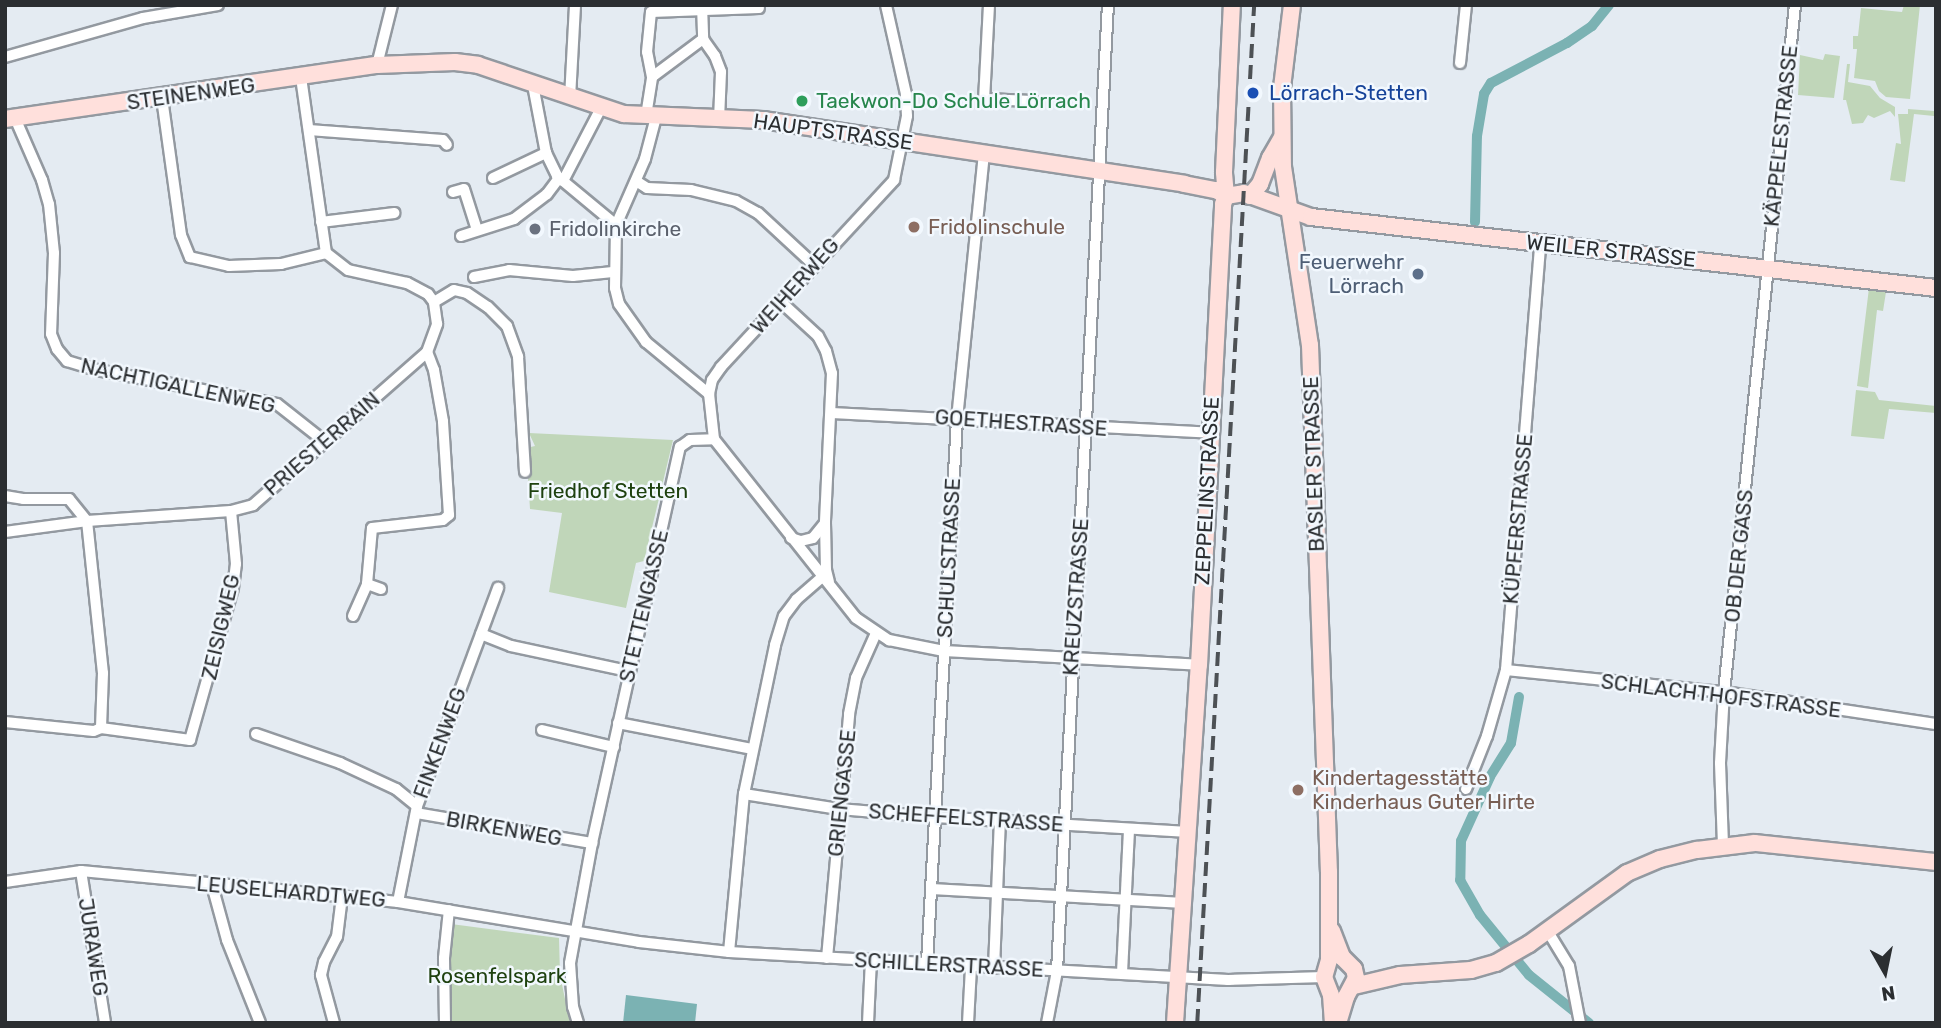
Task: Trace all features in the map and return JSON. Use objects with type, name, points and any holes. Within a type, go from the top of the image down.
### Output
[{"type":"street","points":[[5,57],[143,18],[218,5]]},
{"type":"street","points":[[377,65],[392,5]]},
{"type":"street","points":[[570,97],[575,5]]},
{"type":"street","name":"WEIHERWEG","points":[[709,394],[712,380],[721,367],[781,303],[813,264],[894,180],[907,116],[906,94],[886,5]]},
{"type":"street","points":[[989,5],[984,99],[1033,102]]},
{"type":"street","name":"KREUZSTRASSE","points":[[1047,1023],[1056,971],[1065,824],[1108,5]]},
{"type":"street","name":"ZEPPELINSTRASSE","points":[[1175,1023],[1199,665],[1223,204],[1226,196],[1224,173],[1232,5]]},
{"type":"street","name":"BASLER STRASSE","points":[[1292,5],[1283,67],[1282,137],[1288,211],[1311,356],[1329,925],[1327,978],[1335,1023]]},
{"type":"street","points":[[1460,63],[1466,5]]},
{"type":"street","name":"KÄPPELESTRASSE","points":[[1767,268],[1795,5]]},
{"type":"street","points":[[759,8],[701,7],[651,12],[647,52],[652,77],[651,117],[636,181],[616,225],[613,272],[619,304],[630,324],[646,342],[709,394],[714,439],[856,618],[876,633],[912,646],[944,651],[1199,665]]},
{"type":"street","points":[[701,7],[703,39],[721,72],[719,119]]},
{"type":"street","points":[[652,77],[703,39]]},
{"type":"street","name":"HAUPTSTRASSE","points":[[377,65],[455,62],[478,65],[601,108],[651,117],[763,120],[984,153],[1216,190],[1226,196],[1233,193],[1250,196],[1288,211]]},
{"type":"street","name":"STEINENWEG","points":[[10,119],[377,65]]},
{"type":"street","points":[[301,78],[326,253],[348,270],[419,287],[434,302],[436,334],[427,352],[435,370],[443,421],[449,515],[443,520],[372,528],[368,584],[353,616]]},
{"type":"street","points":[[533,85],[546,153],[561,180],[616,225]]},
{"type":"street","points":[[162,98],[181,235],[190,257],[229,266],[282,264],[326,253]]},
{"type":"street","points":[[461,236],[514,219],[547,194],[561,180],[601,108]]},
{"type":"street","name":"NACHTIGALLENWEG","points":[[10,119],[42,180],[49,204],[54,253],[51,334],[57,349],[67,361],[97,370],[277,404],[324,442]]},
{"type":"street","points":[[309,130],[443,140],[447,145]]},
{"type":"street","points":[[1250,196],[1260,184],[1282,137]]},
{"type":"street","points":[[493,178],[546,153]]},
{"type":"street","name":"SCHULSTRASSE","points":[[927,963],[957,419],[984,153]]},
{"type":"street","points":[[636,181],[647,188],[691,190],[736,201],[758,213],[813,264]]},
{"type":"street","points":[[453,192],[464,189],[477,230]]},
{"type":"street","name":"WEILER STRASSE","points":[[1288,211],[1311,217],[1936,288]]},
{"type":"street","points":[[321,222],[394,213]]},
{"type":"street","name":"KÜPFERSTRASSE","points":[[1466,789],[1487,736],[1506,670],[1540,243]]},
{"type":"street","name":"OB DER GASS","points":[[1723,845],[1720,763],[1724,692],[1767,268]]},
{"type":"street","points":[[474,277],[509,270],[573,276],[613,272]]},
{"type":"street","points":[[434,302],[454,290],[467,293],[488,307],[507,326],[514,340],[521,387],[525,472]]},
{"type":"street","points":[[781,303],[818,336],[826,351],[832,373],[825,523],[825,570],[831,588]]},
{"type":"street","name":"PRIESTERRAIN","points":[[5,532],[87,521],[231,511],[253,505],[427,352]]},
{"type":"street","name":"GOETHESTRASSE","points":[[831,413],[1210,433]]},
{"type":"street","name":"STETTENGASSE","points":[[578,1023],[573,1007],[570,963],[628,671],[680,447],[690,440],[714,439]]},
{"type":"street","points":[[5,496],[23,499],[69,499],[87,521],[103,673],[101,728],[94,731],[5,722]]},
{"type":"street","name":"ZEISIGWEG","points":[[101,728],[190,740],[233,588],[236,564],[231,511]]},
{"type":"street","points":[[791,538],[801,541],[813,538],[825,523]]},
{"type":"street","points":[[729,952],[744,794],[775,645],[784,616],[797,598],[822,577]]},
{"type":"street","points":[[368,584],[381,589]]},
{"type":"street","name":"FINKENWEG","points":[[398,902],[417,810],[498,588]]},
{"type":"street","name":"GRIENGASSE","points":[[827,958],[839,809],[856,678],[876,633]]},
{"type":"street","points":[[481,634],[511,646],[628,671]]},
{"type":"street","name":"SCHLACHTHOFSTRASSE","points":[[1506,670],[1724,692],[1936,724]]},
{"type":"street","points":[[618,723],[752,749]]},
{"type":"street","points":[[542,730],[614,747]]},
{"type":"street","name":"BIRKENWEG","points":[[256,734],[349,767],[396,789],[417,810],[592,843]]},
{"type":"street","name":"SCHEFFELSTRASSE","points":[[744,794],[839,809],[1189,832]]},
{"type":"street","points":[[994,968],[1000,821]]},
{"type":"street","points":[[1122,974],[1129,829]]},
{"type":"street","points":[[1400,975],[1337,962],[1327,978],[1339,993],[1400,975],[1463,971],[1504,959],[1526,946],[1611,883],[1639,867],[1723,845],[1788,845],[1936,862]]},
{"type":"street","name":"LEUSELHARDTWEG","points":[[5,882],[81,871],[398,902],[576,930]]},
{"type":"street","name":"JURAWEG","points":[[81,871],[105,1023]]},
{"type":"street","points":[[212,885],[227,940],[260,1023]]},
{"type":"street","points":[[932,890],[1184,903]]},
{"type":"street","points":[[334,1023],[321,975],[324,962],[337,937],[342,896]]},
{"type":"street","points":[[445,1023],[444,958],[449,909]]},
{"type":"street","name":"BASLER STRASSE","points":[[1329,925],[1342,957],[1351,966],[1352,988],[1335,1023]]},
{"type":"street","name":"SCHILLERSTRASSE","points":[[576,930],[654,944],[729,952],[1178,978],[1327,978]]},
{"type":"street","points":[[1547,930],[1569,966],[1580,1023]]},
{"type":"street","points":[[867,1023],[871,960]]},
{"type":"street","points":[[968,1023],[971,967]]},
{"type":"green space","points":[[1904,5],[1920,5],[1910,99],[1886,97],[1879,91],[1875,81],[1854,78],[1857,49],[1853,49],[1853,36],[1858,36],[1861,8],[1902,12]]},
{"type":"green space","points":[[1825,54],[1840,56],[1834,98],[1798,95],[1800,55],[1823,60]]},
{"type":"green space","points":[[1847,64],[1850,64],[1848,82],[1870,86],[1880,98],[1895,107],[1895,117],[1890,111],[1874,118],[1868,115],[1863,123],[1852,124],[1846,100],[1843,100]]},
{"type":"green space","points":[[1908,109],[1934,111],[1934,116],[1914,114],[1905,182],[1890,180],[1896,143],[1901,144],[1898,114],[1908,114]]},
{"type":"green space","points":[[1869,288],[1886,292],[1883,311],[1877,310],[1868,388],[1857,386]]},
{"type":"green space","points":[[1856,390],[1875,392],[1879,400],[1936,406],[1936,413],[1889,409],[1884,439],[1851,436]]},
{"type":"green space","name":"Friedhof Stetten","points":[[529,433],[673,440],[644,561],[636,563],[626,608],[549,592],[562,513],[530,509],[526,448],[535,446]]},
{"type":"green space","name":"Rosenfelspark","points":[[451,924],[559,938],[560,975],[570,1023],[448,1023]]},
{"type":"water","points":[[626,995],[697,1004],[695,1023],[623,1023]]},
{"type":"waterway","points":[[1475,222],[1477,136],[1484,94],[1491,83],[1567,43],[1592,26],[1609,5]]},
{"type":"waterway","points":[[1519,697],[1511,743],[1490,777],[1461,841],[1460,880],[1480,915],[1529,975],[1589,1023]]},
{"type":"railway","points":[[1197,1023],[1254,5]]},
{"type":"place","name":"Lörrach-Stetten","points":[[1253,93]]},
{"type":"place","name":"Taekwon-Do Schule Lörrach","points":[[802,101]]},
{"type":"place","name":"Fridolinschule","points":[[914,227]]},
{"type":"place","name":"Fridolinkirche","points":[[535,229]]},
{"type":"place","name":"Feuerwehr Lörrach","points":[[1418,274]]},
{"type":"place","name":"Kindertagesstätte Kinderhaus Guter Hirte","points":[[1298,790]]}]
